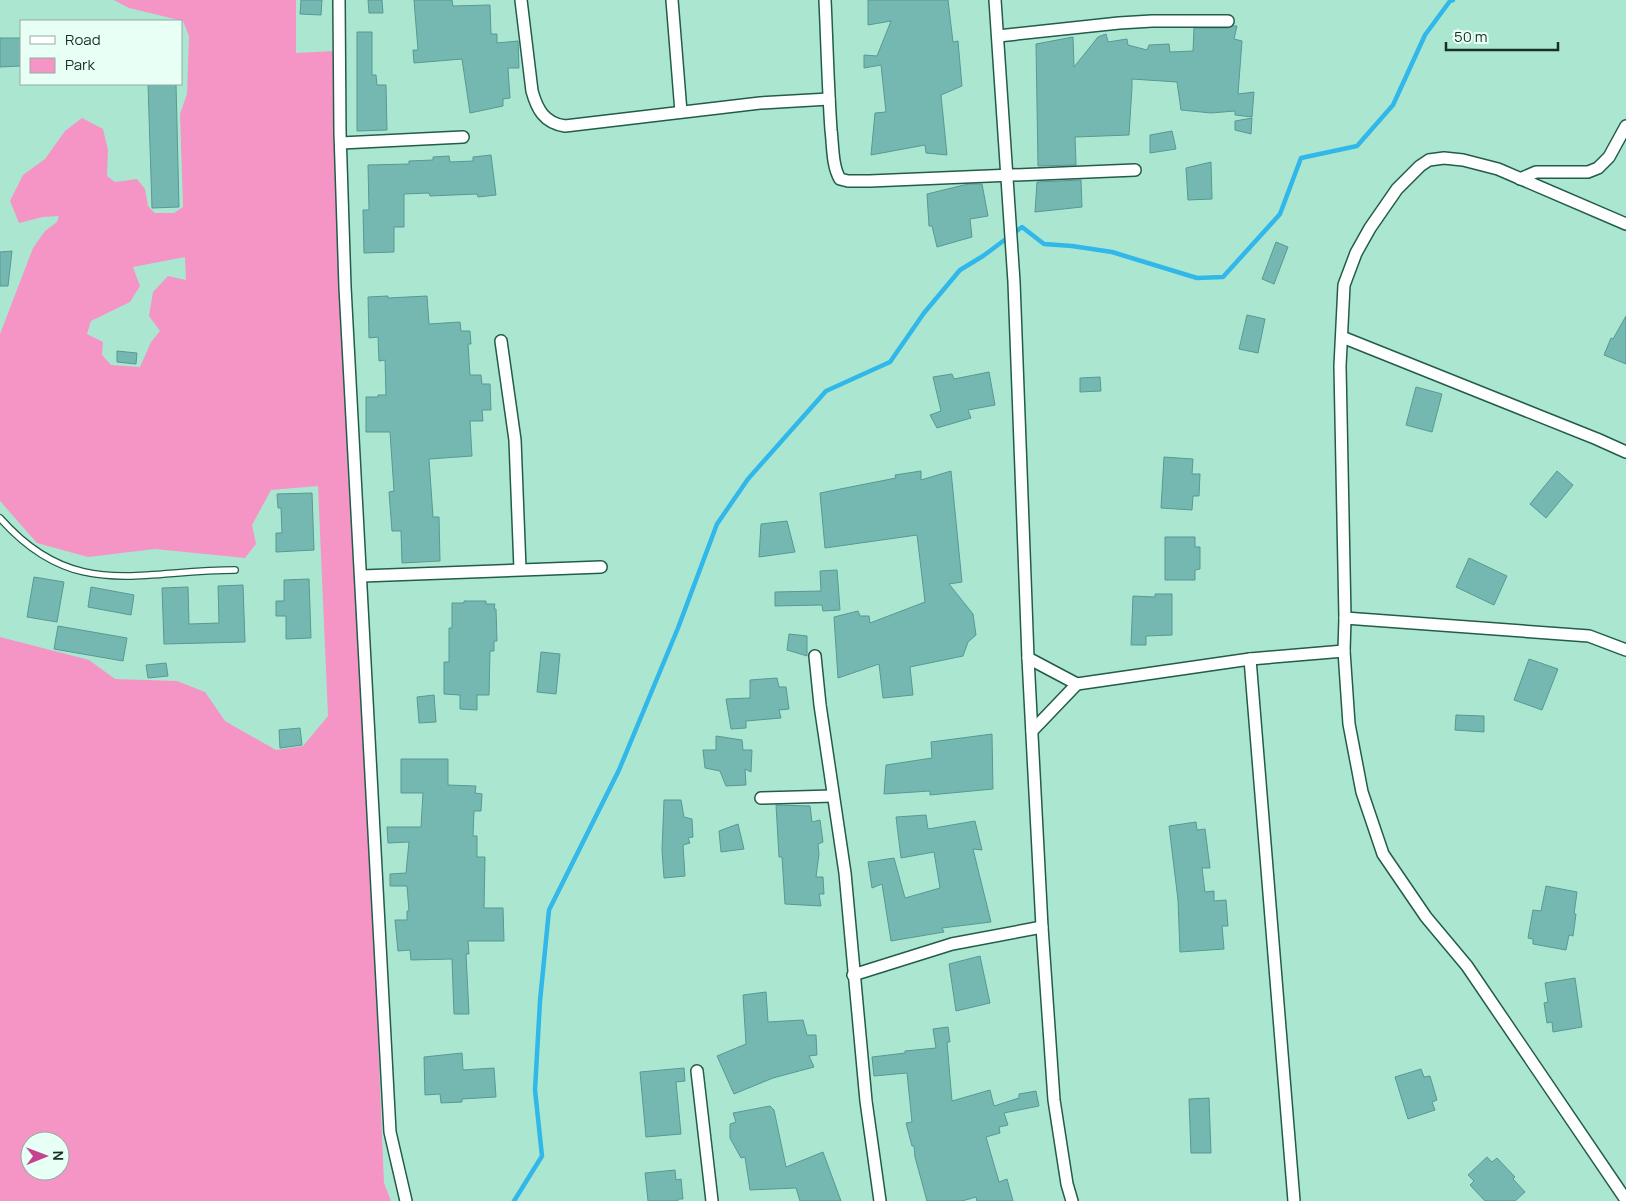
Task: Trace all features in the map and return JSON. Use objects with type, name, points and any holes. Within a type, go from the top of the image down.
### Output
[{"type":"street","points":[[339,0],[346,288],[390,1132],[406,1201]]},
{"type":"street","points":[[521,0],[532,91],[536,106],[542,115],[557,125],[565,126],[760,103],[829,99]]},
{"type":"street","points":[[672,0],[681,112]]},
{"type":"street","points":[[825,0],[833,149],[837,174],[840,179],[862,181],[1135,170]]},
{"type":"street","points":[[995,0],[1012,250],[1028,658],[1042,927],[1054,1100],[1067,1184],[1072,1201]]},
{"type":"street","points":[[998,36],[1119,23],[1228,20]]},
{"type":"street","points":[[1520,179],[1536,172],[1588,172],[1598,168],[1609,157],[1626,126]]},
{"type":"street","points":[[341,143],[463,137]]},
{"type":"street","points":[[1626,224],[1498,170],[1463,160],[1444,158],[1429,160],[1420,166],[1397,189],[1370,228],[1356,253],[1344,285],[1340,366],[1346,618],[1344,651],[1349,724],[1360,782],[1383,854],[1426,917],[1467,966],[1626,1200]]},
{"type":"street","points":[[1342,337],[1626,452]]},
{"type":"street","points":[[501,340],[516,440],[520,569]]},
{"type":"street","points":[[362,576],[602,567]]},
{"type":"street","points":[[1346,618],[1589,636],[1626,650]]},
{"type":"street","points":[[1028,658],[1077,684],[1250,659],[1344,651]]},
{"type":"street","points":[[815,656],[820,705],[845,873],[866,1101],[880,1201]]},
{"type":"street","points":[[1250,659],[1294,1201]]},
{"type":"street","points":[[1032,731],[1077,684]]},
{"type":"street","points":[[761,798],[833,796]]},
{"type":"street","points":[[854,975],[952,944],[1042,927]]},
{"type":"street","points":[[697,1071],[712,1201]]},
{"type":"lane","points":[[0,518],[16,536],[42,556],[65,567],[82,572],[118,577],[235,570]]},
{"type":"green space","points":[[114,0],[296,0],[296,53],[334,51],[348,474],[368,800],[384,1183],[391,1201],[0,1201],[0,637],[89,660],[115,679],[177,681],[205,692],[225,721],[276,750],[303,746],[328,716],[318,486],[271,490],[252,525],[256,544],[245,558],[155,549],[88,557],[37,543],[0,501],[0,334],[33,248],[45,231],[57,222],[59,216],[43,217],[19,223],[10,201],[23,175],[45,159],[65,131],[82,118],[103,129],[108,150],[107,176],[115,182],[137,179],[145,189],[148,206],[155,213],[174,213],[183,207],[180,114],[187,94],[189,36],[182,20],[129,8]],"holes":[[[185,257],[186,280],[168,276],[153,292],[149,316],[160,331],[151,342],[140,367],[111,365],[102,355],[103,342],[87,334],[91,321],[130,302],[140,286],[133,267]]]},
{"type":"building","points":[[301,0],[322,0],[321,15],[300,14]]},
{"type":"building","points":[[368,0],[382,0],[383,13],[369,13]]},
{"type":"building","points":[[414,0],[452,0],[453,6],[490,5],[491,34],[497,34],[497,43],[518,41],[519,68],[508,68],[510,98],[503,99],[503,106],[470,113],[462,59],[414,63],[413,50],[418,50]]},
{"type":"building","points":[[868,0],[948,0],[953,42],[958,41],[962,86],[941,95],[947,155],[926,153],[925,145],[871,155],[875,113],[886,112],[881,65],[864,68],[864,55],[877,56],[891,21],[868,25]]},
{"type":"building","points":[[1237,26],[1234,39],[1242,41],[1238,94],[1254,92],[1252,117],[1235,115],[1235,111],[1211,113],[1181,110],[1177,82],[1132,79],[1129,135],[1075,137],[1076,165],[1038,166],[1036,44],[1073,37],[1074,67],[1098,37],[1106,34],[1108,42],[1127,39],[1128,45],[1147,50],[1149,45],[1169,44],[1170,52],[1193,51],[1194,28],[1228,28]]},
{"type":"building","points":[[357,32],[372,32],[372,75],[376,75],[377,85],[386,85],[387,130],[357,131]]},
{"type":"building","points":[[0,38],[20,38],[20,66],[0,67]]},
{"type":"building","points":[[148,85],[176,85],[179,207],[152,208]]},
{"type":"building","points":[[1252,118],[1251,134],[1235,130],[1235,121]]},
{"type":"building","points":[[1172,131],[1176,149],[1150,153],[1150,135]]},
{"type":"building","points":[[491,155],[496,195],[478,197],[477,194],[430,196],[429,193],[404,194],[404,227],[394,227],[394,252],[364,253],[363,210],[369,210],[368,165],[409,164],[409,161],[433,160],[433,157],[449,156],[450,162],[473,161],[473,157]]},
{"type":"building","points":[[1211,162],[1212,199],[1188,200],[1186,168]]},
{"type":"building","points":[[1081,180],[1082,207],[1035,212],[1037,182]]},
{"type":"building","points":[[968,184],[982,184],[988,216],[970,219],[972,237],[937,247],[932,226],[929,226],[927,194]]},
{"type":"building","points":[[1276,242],[1288,247],[1274,284],[1262,279]]},
{"type":"building","points":[[12,251],[8,286],[0,286],[0,252]]},
{"type":"building","points":[[388,296],[388,298],[427,296],[429,324],[460,322],[461,331],[470,331],[471,344],[468,344],[470,375],[481,375],[482,384],[490,384],[491,410],[482,410],[483,421],[470,421],[472,456],[429,459],[433,517],[439,517],[440,561],[402,563],[401,531],[392,531],[389,492],[394,491],[390,432],[366,432],[366,397],[386,395],[385,360],[379,361],[378,337],[369,338],[368,297]]},
{"type":"building","points":[[1247,315],[1265,319],[1258,353],[1239,349]]},
{"type":"building","points":[[1626,316],[1626,364],[1604,355],[1611,338],[1613,339]]},
{"type":"building","points":[[117,351],[137,353],[136,364],[117,362]]},
{"type":"building","points":[[989,372],[995,405],[968,410],[971,418],[937,428],[930,415],[941,411],[933,377],[952,374],[954,379]]},
{"type":"building","points":[[1100,377],[1101,391],[1080,392],[1080,378]]},
{"type":"building","points":[[1416,387],[1442,394],[1432,432],[1406,425]]},
{"type":"building","points":[[1164,457],[1193,459],[1192,474],[1200,474],[1199,496],[1193,496],[1192,510],[1161,508]]},
{"type":"building","points":[[921,471],[921,480],[951,471],[962,582],[949,584],[973,614],[976,635],[968,642],[963,656],[910,667],[913,695],[883,698],[879,664],[838,678],[834,617],[858,611],[860,616],[869,616],[870,623],[925,602],[917,535],[825,548],[820,493],[896,478],[895,475]]},
{"type":"building","points":[[1557,471],[1573,485],[1546,518],[1530,504]]},
{"type":"building","points":[[312,493],[314,550],[276,552],[276,533],[282,533],[281,508],[278,508],[277,494]]},
{"type":"building","points":[[787,521],[795,552],[759,557],[761,524]]},
{"type":"building","points":[[1165,537],[1195,537],[1195,547],[1200,547],[1200,569],[1195,570],[1195,580],[1165,580]]},
{"type":"building","points":[[1469,558],[1507,576],[1494,605],[1456,587]]},
{"type":"building","points":[[837,570],[840,610],[823,611],[822,605],[775,606],[775,592],[821,591],[820,571]]},
{"type":"building","points":[[34,577],[64,582],[57,622],[27,617]]},
{"type":"building","points":[[309,579],[311,638],[286,639],[286,616],[276,616],[276,601],[284,601],[284,580]]},
{"type":"building","points":[[243,585],[245,642],[164,644],[162,588],[188,587],[189,624],[219,623],[218,586]]},
{"type":"building","points":[[91,587],[134,595],[131,615],[88,607]]},
{"type":"building","points":[[1155,594],[1172,594],[1172,635],[1146,636],[1146,645],[1131,645],[1133,596],[1155,597]]},
{"type":"building","points":[[464,601],[486,601],[486,604],[495,604],[494,609],[496,609],[497,641],[494,641],[494,651],[490,651],[489,695],[477,695],[477,710],[460,709],[460,695],[444,694],[444,662],[449,662],[449,628],[452,628],[452,603],[464,603]]},
{"type":"building","points":[[58,626],[127,638],[123,661],[54,649]]},
{"type":"building","points":[[789,634],[807,636],[807,656],[787,650]]},
{"type":"building","points":[[541,652],[560,654],[556,694],[537,692]]},
{"type":"building","points":[[1529,659],[1558,669],[1542,710],[1514,700]]},
{"type":"building","points":[[166,663],[168,676],[148,678],[146,665]]},
{"type":"building","points":[[777,678],[779,687],[786,687],[789,709],[779,710],[781,718],[746,721],[746,728],[731,729],[726,699],[750,698],[750,680]]},
{"type":"building","points":[[434,695],[436,722],[419,723],[417,697]]},
{"type":"building","points":[[1456,715],[1484,716],[1484,732],[1455,730]]},
{"type":"building","points":[[300,728],[302,745],[280,748],[279,730]]},
{"type":"building","points":[[992,734],[993,789],[930,795],[930,791],[884,794],[886,765],[932,758],[931,742]]},
{"type":"building","points":[[716,736],[742,740],[743,750],[752,750],[751,772],[745,769],[746,785],[726,786],[720,771],[705,768],[703,750],[716,750]]},
{"type":"building","points":[[401,759],[448,759],[448,785],[476,786],[475,793],[482,794],[481,811],[474,811],[473,836],[477,836],[477,857],[485,857],[484,908],[503,908],[504,941],[468,941],[469,954],[466,954],[469,1014],[454,1014],[452,959],[411,960],[410,950],[398,951],[395,920],[407,920],[407,911],[409,911],[407,886],[390,886],[390,874],[406,873],[409,842],[388,843],[387,827],[421,827],[423,793],[401,793]]},
{"type":"building","points":[[664,800],[681,800],[684,817],[692,819],[693,837],[688,838],[690,843],[683,845],[685,876],[664,878],[662,850]]},
{"type":"building","points":[[776,805],[810,806],[812,822],[820,820],[823,842],[818,844],[819,854],[816,877],[823,877],[824,894],[819,894],[821,906],[785,904],[782,857],[779,857]]},
{"type":"building","points":[[926,815],[928,829],[975,821],[982,850],[973,849],[991,922],[942,928],[944,932],[891,941],[882,884],[872,888],[868,862],[894,858],[905,898],[940,888],[934,852],[901,858],[896,817]]},
{"type":"building","points":[[1196,822],[1197,830],[1205,829],[1210,868],[1202,868],[1205,892],[1214,891],[1214,901],[1226,900],[1228,926],[1222,926],[1224,949],[1180,952],[1178,900],[1169,826]]},
{"type":"building","points":[[738,824],[744,849],[721,852],[719,831]]},
{"type":"building","points":[[1546,886],[1577,892],[1573,936],[1569,935],[1566,950],[1533,944],[1533,939],[1528,938],[1533,910],[1541,911]]},
{"type":"building","points":[[980,956],[990,1003],[956,1011],[949,964]]},
{"type":"building","points":[[1575,978],[1582,1027],[1553,1032],[1552,1022],[1547,1023],[1544,1003],[1548,1002],[1545,983]]},
{"type":"building","points":[[766,992],[768,1022],[803,1020],[807,1035],[816,1035],[817,1055],[809,1056],[814,1067],[773,1078],[734,1094],[717,1056],[746,1044],[743,995]]},
{"type":"building","points":[[948,1027],[950,1042],[947,1042],[952,1101],[990,1090],[994,1106],[1019,1098],[1019,1094],[1036,1091],[1039,1106],[1004,1113],[1008,1125],[999,1127],[1000,1133],[986,1137],[999,1182],[1007,1179],[1013,1201],[977,1201],[976,1197],[962,1201],[927,1201],[915,1157],[914,1146],[912,1146],[906,1123],[912,1122],[907,1073],[874,1076],[872,1057],[936,1048],[933,1029]]},
{"type":"building","points":[[462,1053],[463,1070],[494,1068],[496,1097],[462,1099],[462,1102],[441,1103],[440,1094],[425,1095],[424,1057]]},
{"type":"building","points":[[684,1068],[685,1081],[676,1082],[681,1134],[646,1137],[640,1072]]},
{"type":"building","points":[[1421,1069],[1424,1077],[1430,1076],[1437,1100],[1432,1102],[1435,1110],[1408,1119],[1395,1077]]},
{"type":"building","points":[[1209,1098],[1211,1153],[1191,1153],[1189,1099]]},
{"type":"building","points":[[770,1106],[774,1110],[786,1167],[823,1152],[841,1201],[800,1201],[796,1188],[750,1190],[745,1157],[741,1158],[730,1138],[730,1124],[736,1122],[733,1113]]},
{"type":"building","points":[[1487,1157],[1492,1162],[1497,1158],[1515,1177],[1513,1179],[1525,1192],[1515,1201],[1485,1201],[1470,1185],[1474,1181],[1468,1175]]},
{"type":"building","points":[[675,1170],[676,1180],[681,1179],[683,1199],[678,1199],[678,1201],[648,1201],[645,1173]]},
{"type":"waterway","points":[[514,1201],[542,1156],[535,1090],[540,1001],[549,910],[619,770],[678,628],[717,524],[748,479],[826,391],[890,362],[924,313],[960,270],[983,256],[1022,227],[1044,244],[1112,252],[1197,278],[1223,277],[1280,214],[1301,158],[1357,146],[1393,105],[1425,35],[1450,1],[1453,0]]}]
